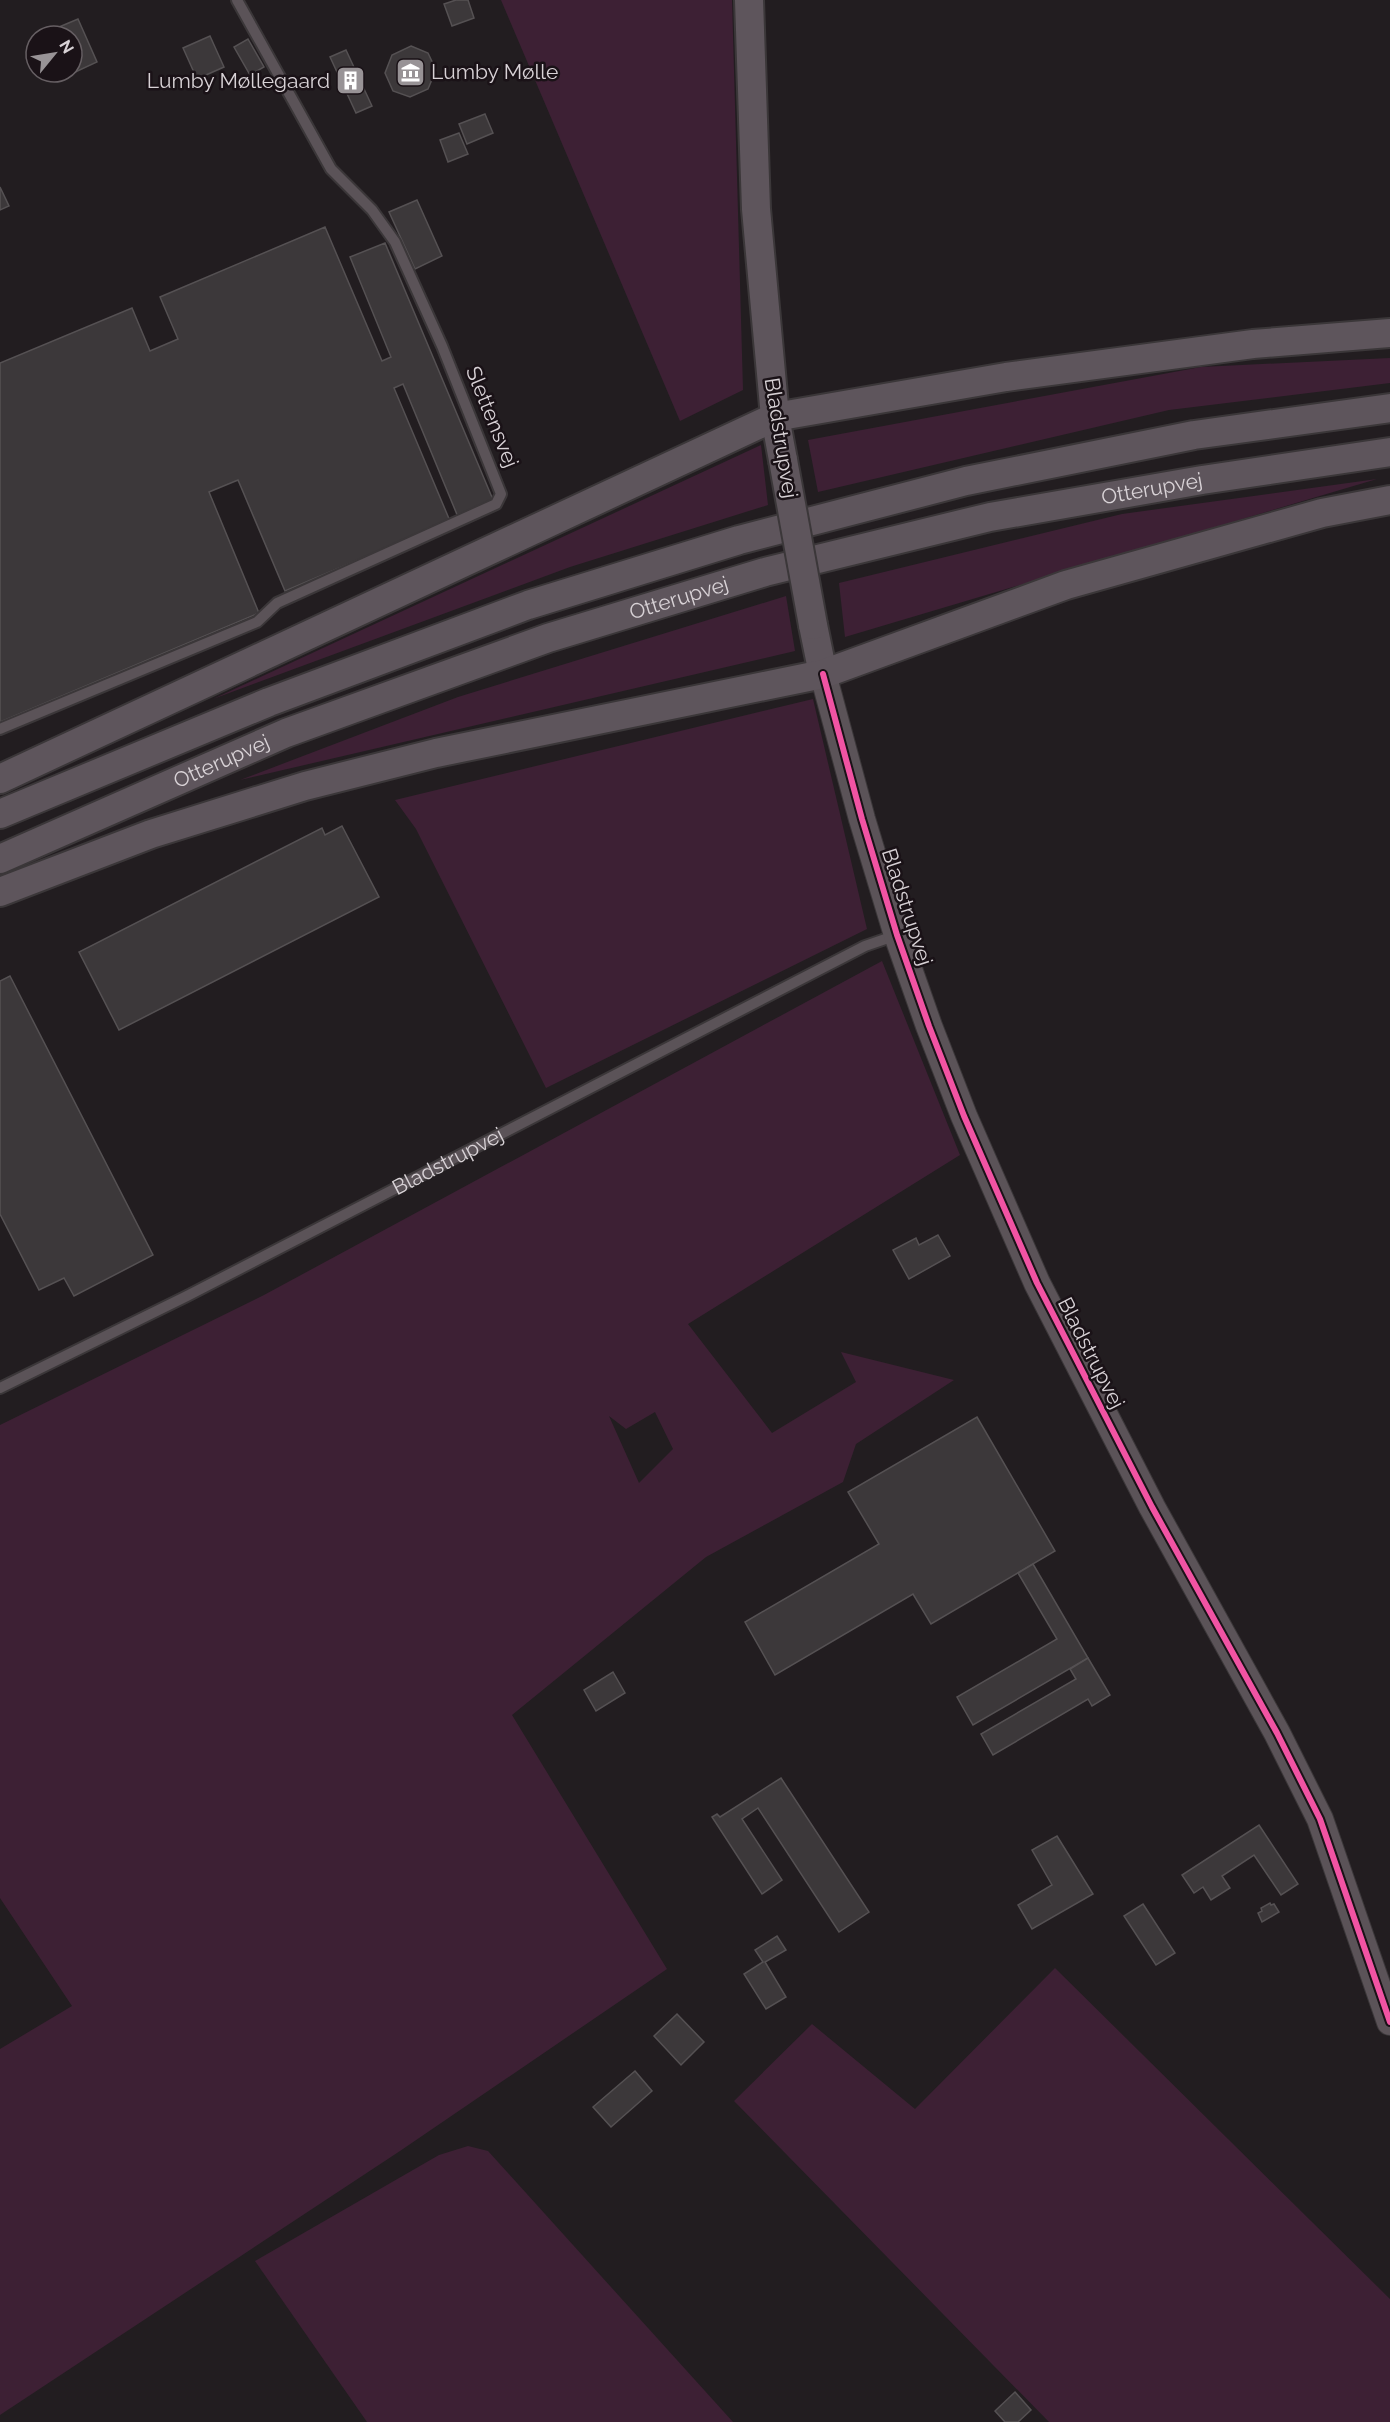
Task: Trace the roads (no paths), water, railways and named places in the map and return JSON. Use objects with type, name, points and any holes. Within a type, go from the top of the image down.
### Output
[{"type":"main road","name":"Bladstrupvej","points":[[749,0],[756,209],[775,417],[823,674]]},
{"type":"main road","points":[[0,779],[775,417],[1006,377],[1253,344],[1390,333]]},
{"type":"main road","name":"Otterupvej","points":[[0,814],[269,702],[528,605],[739,540],[966,481],[1194,435],[1390,408]]},
{"type":"main road","name":"Otterupvej","points":[[0,859],[286,733],[548,638],[765,572],[990,517],[1202,480],[1390,452]]},
{"type":"main road","points":[[0,892],[151,834],[305,786],[436,753],[823,674],[1066,585],[1322,513],[1390,500]]},
{"type":"street","name":"Bladstrupvej","points":[[823,674],[862,819],[897,935],[964,1116],[1037,1283],[1147,1497],[1277,1733],[1320,1819],[1390,2022]]},
{"type":"lane","name":"Slettensvej","points":[[0,729],[257,622],[277,603],[496,504],[501,494],[442,346],[394,242],[372,210],[331,169],[237,0]]},
{"type":"lane","name":"Bladstrupvej","points":[[0,1388],[187,1296],[865,946],[897,935]]},
{"type":"place","name":"Lumby Mølle","points":[[410,72]]},
{"type":"place","name":"Lumby Møllegaard","points":[[351,81]]}]
